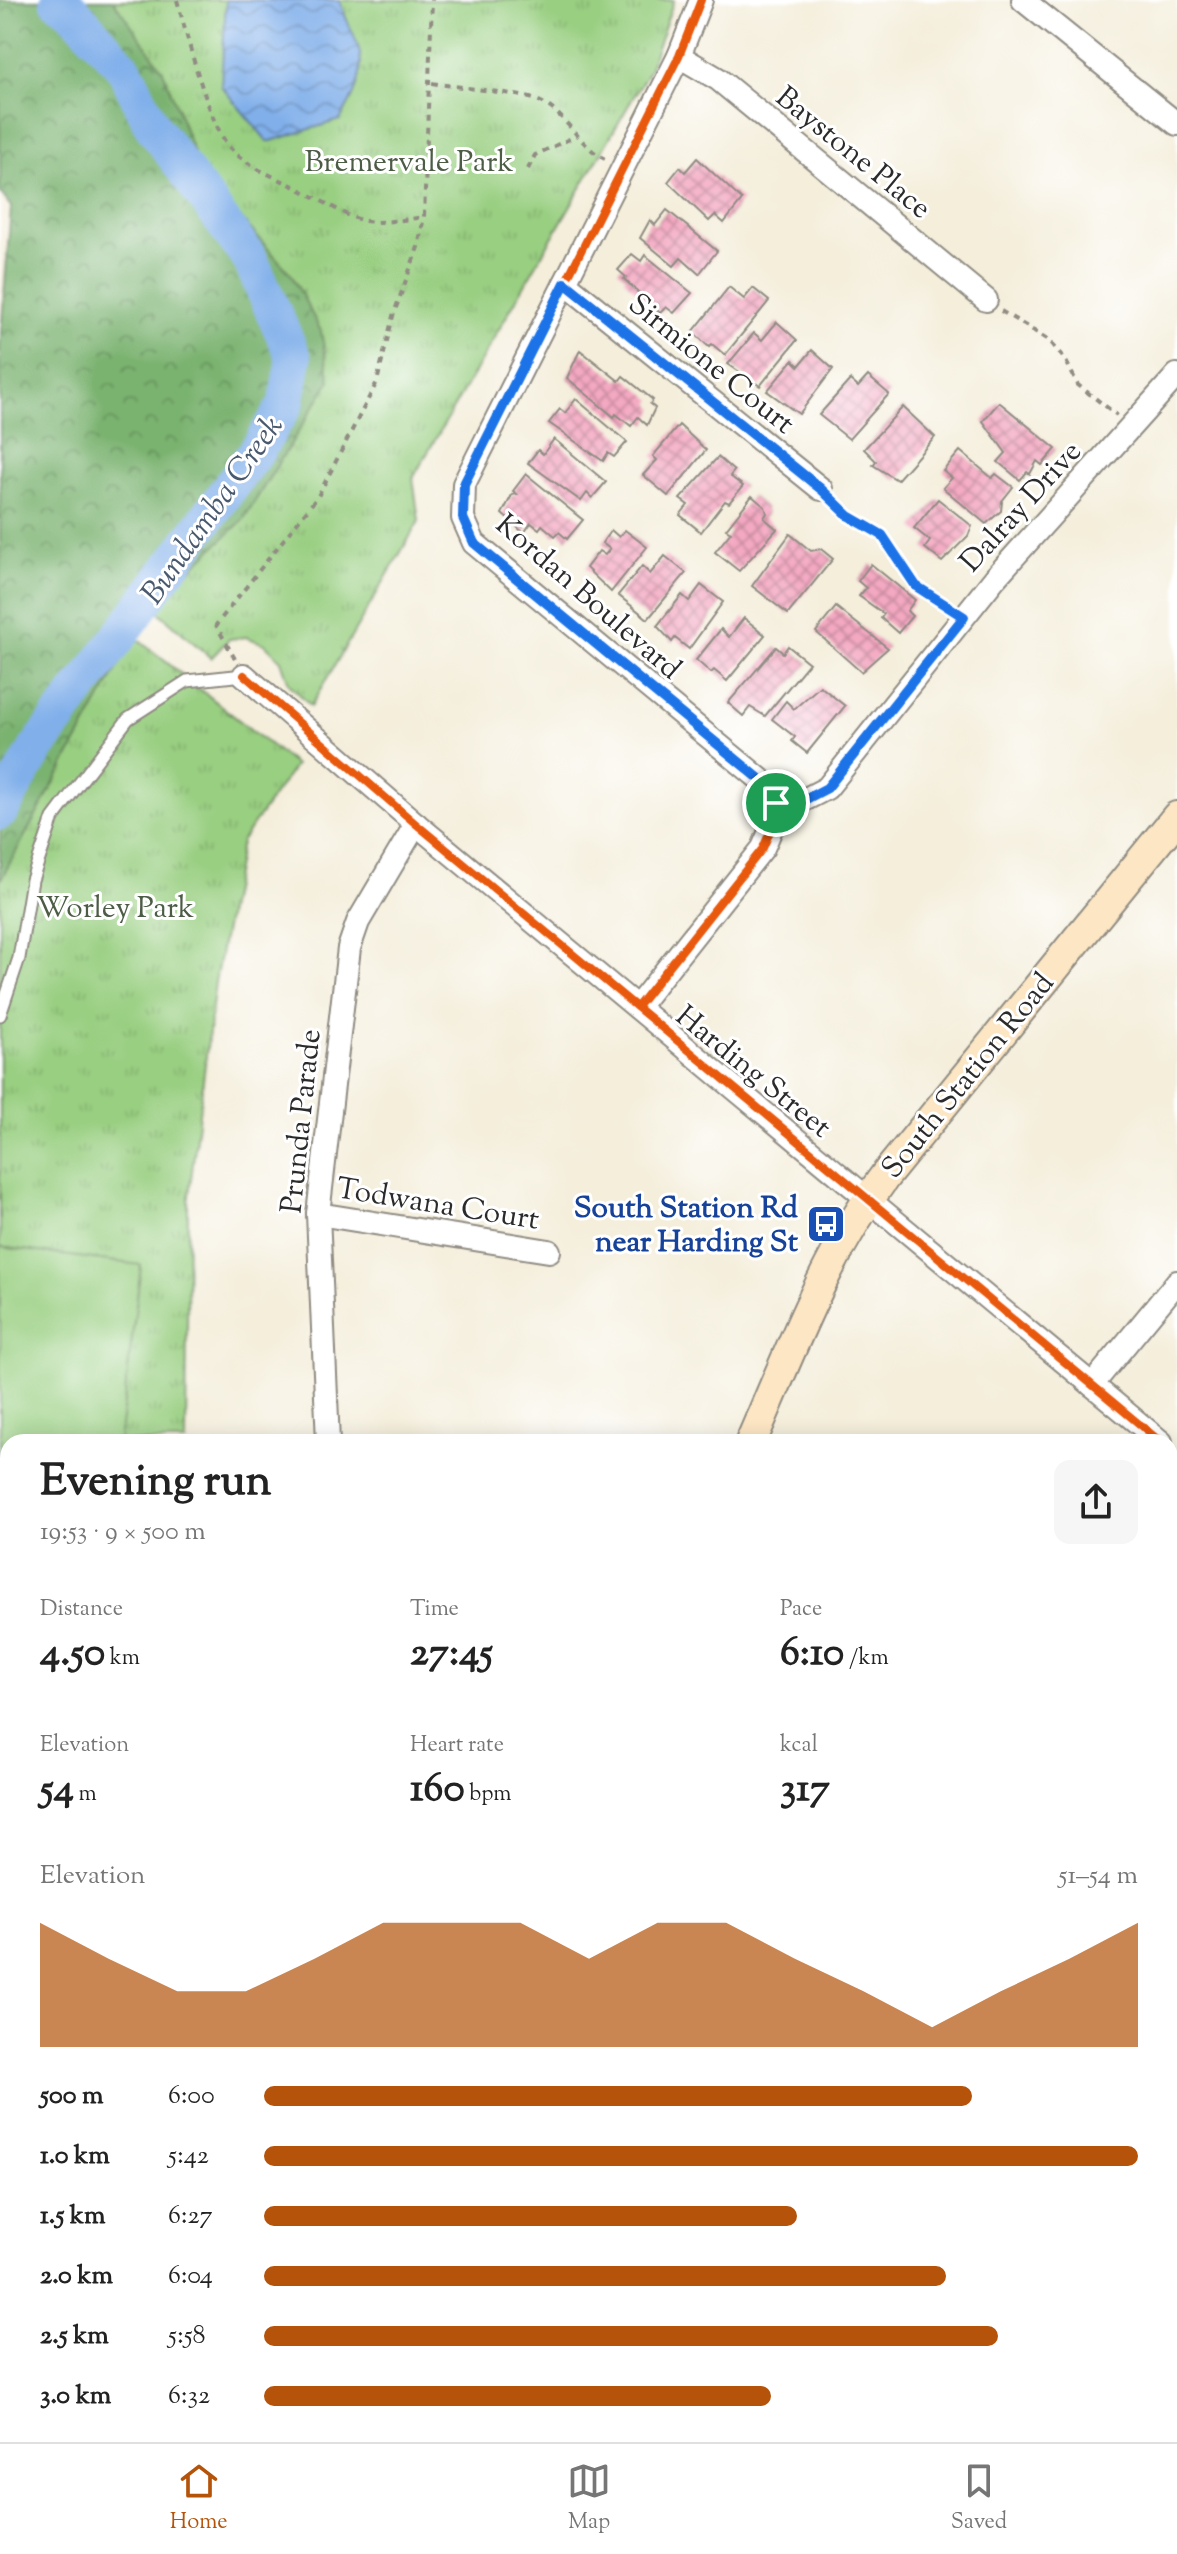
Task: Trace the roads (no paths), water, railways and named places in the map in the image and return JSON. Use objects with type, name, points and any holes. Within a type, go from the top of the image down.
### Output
[{"type":"main road","name":"South Station Road","points":[[755,1434],[832,1257],[868,1198],[1177,817]]},
{"type":"street","name":"Kordan Boulevard","points":[[701,0],[679,56],[464,484],[463,518],[474,543],[761,780],[776,803]]},
{"type":"street","points":[[1023,0],[1177,124]]},
{"type":"street","name":"Baystone Place","points":[[679,56],[718,79],[986,300]]},
{"type":"street","name":"Sirmione Court","points":[[565,283],[821,489]]},
{"type":"street","name":"Dalray Drive","points":[[776,803],[804,800],[827,788],[964,617],[1177,375]]},
{"type":"street","name":"Harding Street","points":[[244,675],[416,824],[1151,1434]]},
{"type":"street","points":[[637,1007],[763,848],[774,823],[776,803]]},
{"type":"street","name":"Prunda Parade","points":[[328,1434],[318,1214],[349,948],[358,922],[416,824]]},
{"type":"street","name":"Todwana Court","points":[[318,1214],[549,1251]]},
{"type":"street","points":[[1092,1385],[1177,1282]]},
{"type":"lane","points":[[0,1015],[19,958],[32,880],[53,818],[128,719],[187,681],[244,675]]},
{"type":"water","points":[[226,0],[340,0],[361,63],[356,89],[340,120],[268,142],[221,86]]},
{"type":"waterway","name":"Bundamba Creek","points":[[0,812],[37,748],[258,449],[286,404],[294,358],[250,259],[153,127],[124,68],[72,10],[58,0]]},
{"type":"place","name":"South Station Rd near Harding St","points":[[826,1224]]},
{"type":"park label","name":"Bremervale Park","points":[[409,161]]},
{"type":"park label","name":"Worley Park","points":[[115,907]]}]
